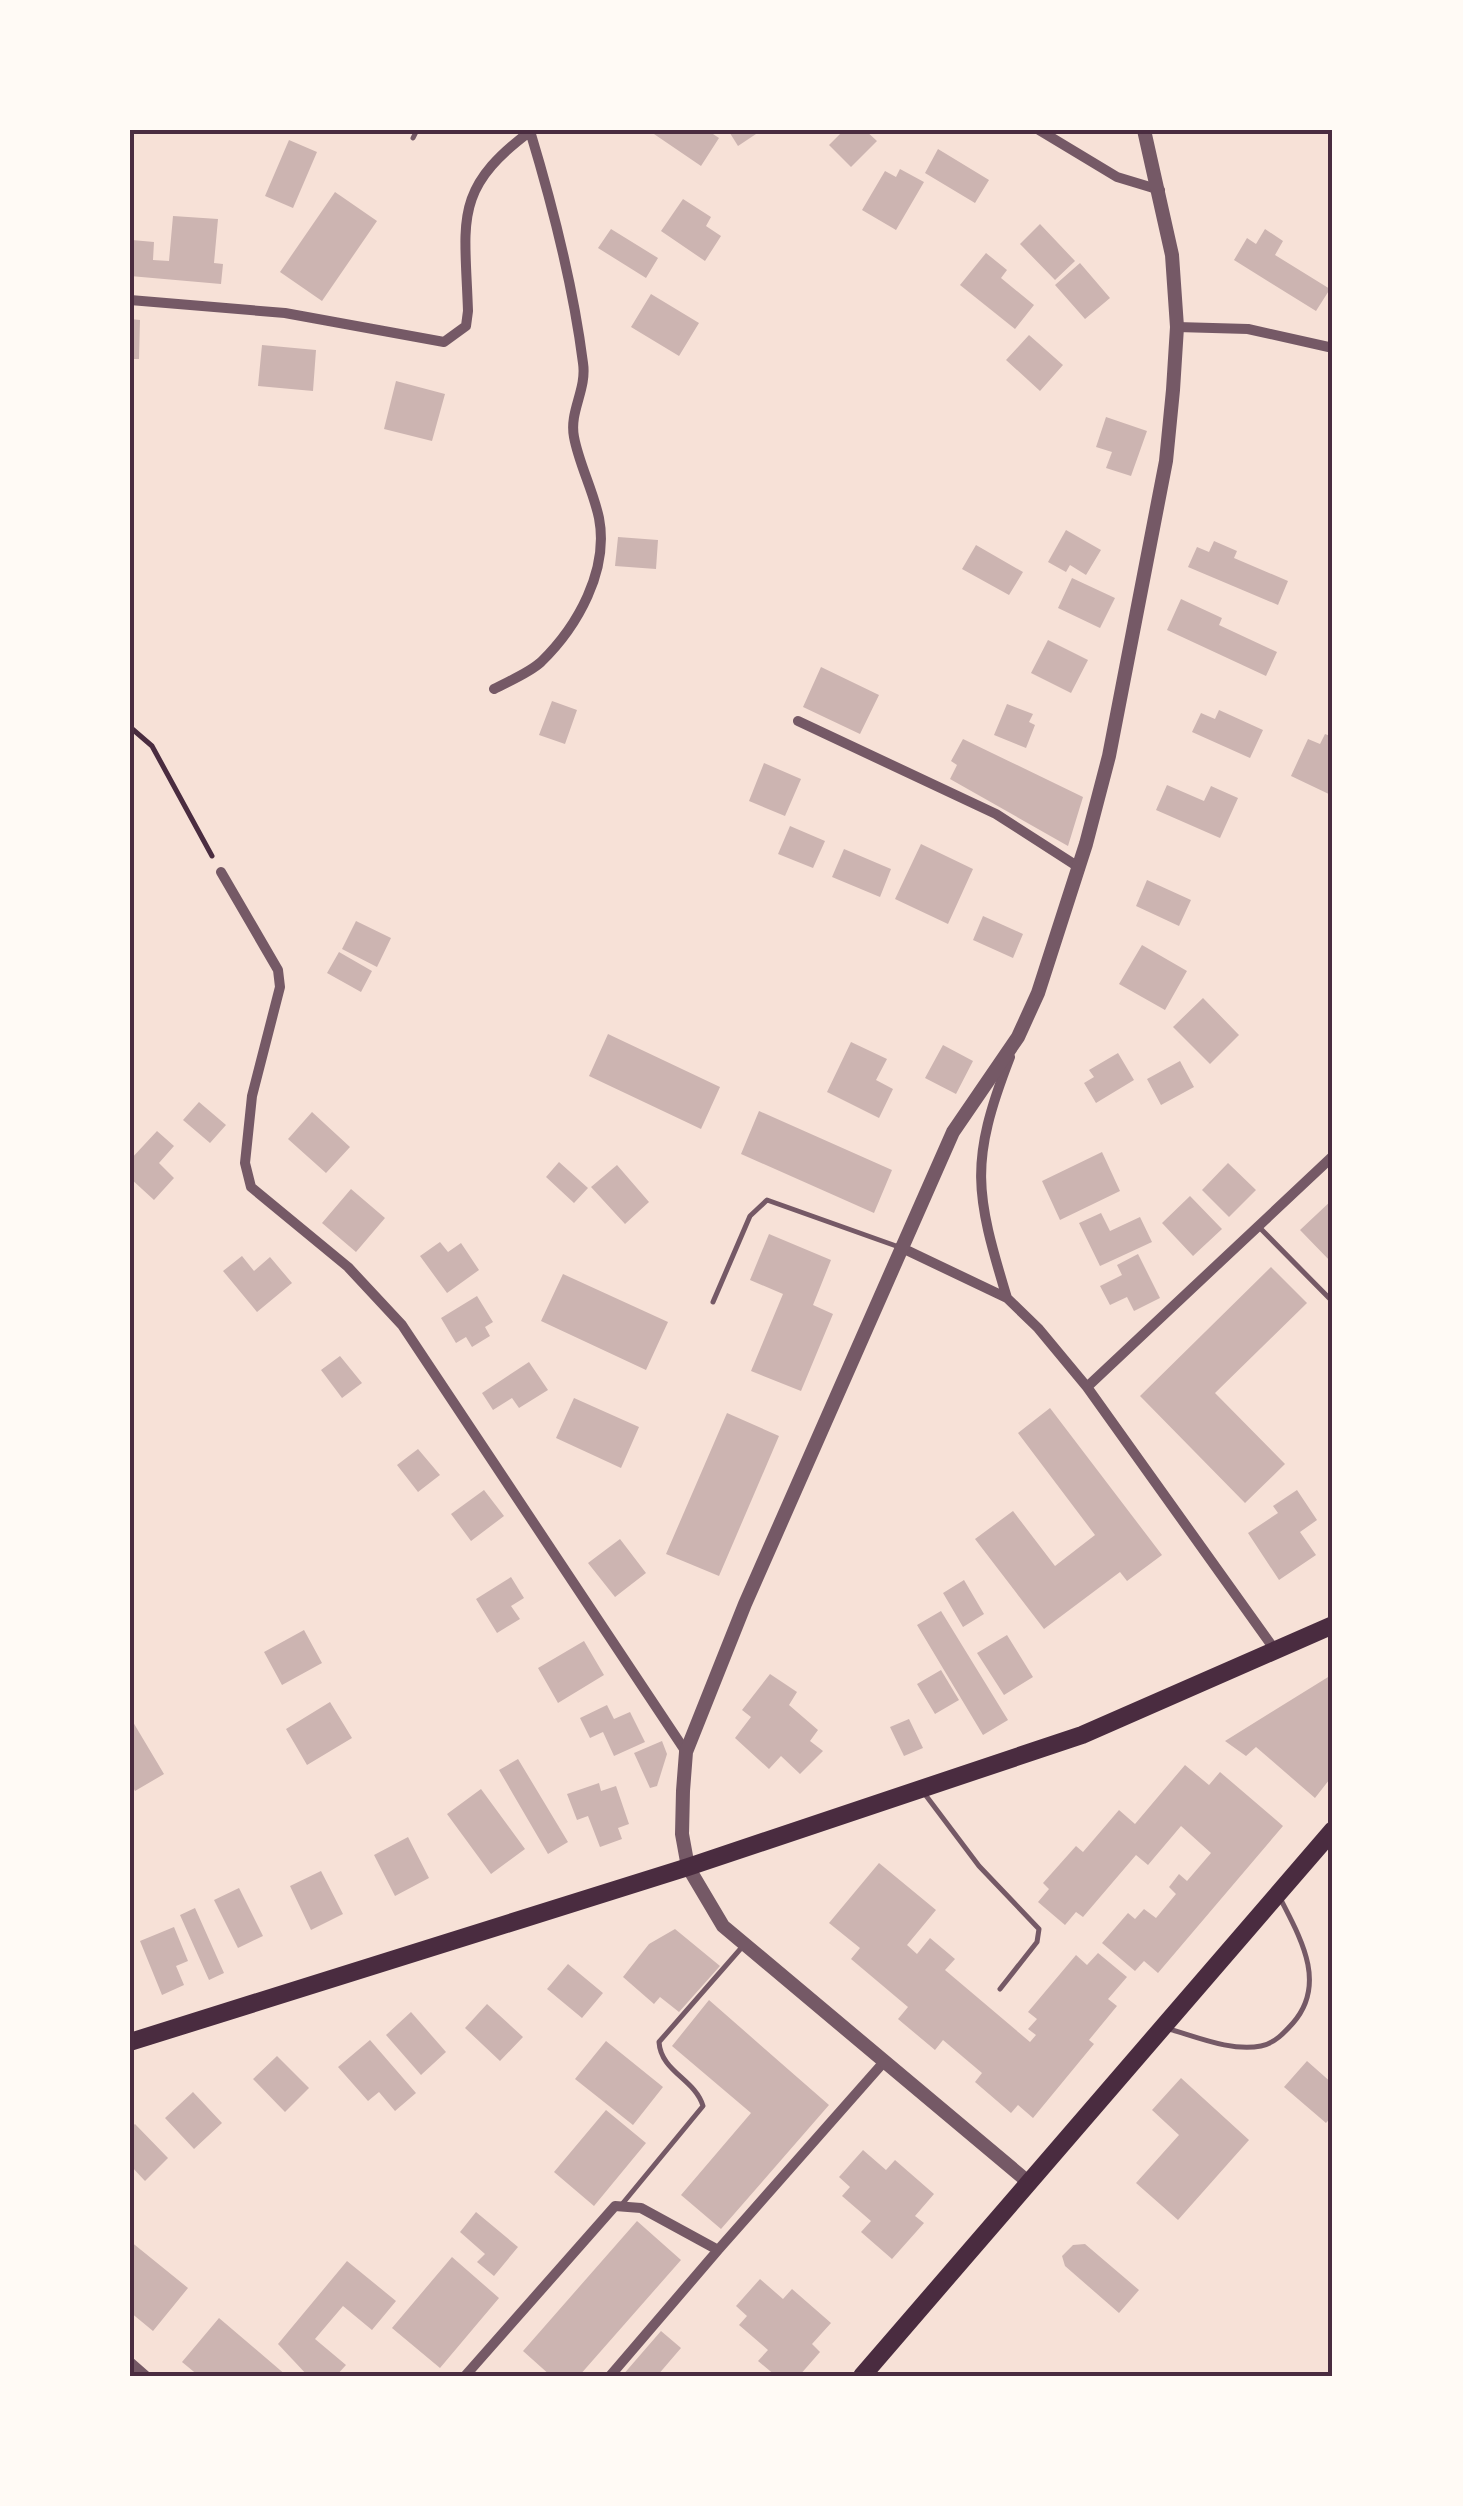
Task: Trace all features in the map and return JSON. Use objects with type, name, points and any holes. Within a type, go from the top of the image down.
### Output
[{"type":"main road","points":[[130,2042],[922,1790],[1126,1718],[1333,1625]]},
{"type":"main road","points":[[862,2376],[1333,1830]]},
{"type":"street","points":[[130,300],[285,313],[427,341],[454,338],[466,326],[468,311],[465,218],[473,187],[490,164],[531,130],[563,243],[583,361],[585,389],[575,412],[573,435],[599,520],[601,550],[593,582],[576,618],[539,664],[494,689]]},
{"type":"street","points":[[1039,130],[1117,177],[1160,190]]},
{"type":"street","points":[[1007,1298],[980,1211],[978,1176],[985,1130],[1064,926],[1080,868],[1109,756],[1166,461],[1177,327],[1172,255],[1144,130]]},
{"type":"street","points":[[1177,327],[1248,329],[1333,348]]},
{"type":"street","points":[[798,722],[996,814],[1080,868]]},
{"type":"street","points":[[221,872],[278,970],[280,987],[252,1096],[245,1163],[251,1188],[348,1267],[402,1324],[686,1752]]},
{"type":"street","points":[[1018,1037],[953,1132],[900,1247],[686,1752],[682,1834],[688,1866],[724,1926],[743,1946],[1027,2181]]},
{"type":"street","points":[[1087,1387],[1333,1156]]},
{"type":"street","points":[[900,1247],[1007,1298],[1087,1387],[1275,1650]]},
{"type":"street","points":[[610,2376],[884,2062]]},
{"type":"street","points":[[466,2376],[602,2218],[623,2204],[641,2208],[718,2250]]},
{"type":"street","points":[[130,2362],[146,2376]]},
{"type":"lane","points":[[413,138],[417,130]]},
{"type":"lane","points":[[713,1302],[750,1216],[767,1200],[900,1247]]},
{"type":"lane","points":[[1259,1227],[1333,1302]]},
{"type":"lane","points":[[922,1790],[979,1866],[1039,1928],[1038,1942],[1000,1989]]},
{"type":"lane","points":[[1161,2028],[1251,2046],[1278,2039],[1297,2019],[1307,2002],[1308,1956],[1278,1893]]},
{"type":"lane","points":[[623,2204],[703,2106],[699,2093],[666,2064],[659,2042],[743,1946]]},
{"type":"path","points":[[130,727],[152,746],[221,872]]},
{"type":"building","points":[[657,130],[707,130],[719,138],[701,166],[654,134]]},
{"type":"building","points":[[728,130],[762,130],[738,146]]},
{"type":"building","points":[[844,130],[865,130],[877,141],[851,167],[829,145]]},
{"type":"building","points":[[289,140],[317,152],[293,208],[265,196]]},
{"type":"building","points":[[938,149],[989,180],[975,203],[925,173]]},
{"type":"building","points":[[900,169],[924,182],[896,230],[862,210],[885,171],[896,177]]},
{"type":"building","points":[[335,192],[377,221],[322,301],[280,272]]},
{"type":"building","points":[[683,199],[711,217],[706,226],[721,236],[705,261],[661,231]]},
{"type":"building","points":[[173,216],[218,219],[214,263],[223,264],[221,284],[130,276],[132,240],[154,242],[153,260],[169,261]]},
{"type":"building","points":[[1040,224],[1075,261],[1055,280],[1020,244]]},
{"type":"building","points":[[611,229],[658,258],[646,278],[598,248]]},
{"type":"building","points":[[1265,229],[1283,241],[1275,255],[1330,289],[1316,311],[1234,260],[1247,238],[1256,244]]},
{"type":"building","points":[[986,253],[1007,270],[1001,278],[1034,305],[1015,329],[960,285]]},
{"type":"building","points":[[1080,263],[1110,298],[1085,319],[1055,285]]},
{"type":"building","points":[[651,294],[699,323],[679,356],[631,327]]},
{"type":"building","points":[[130,319],[140,320],[139,359],[130,359]]},
{"type":"building","points":[[1029,335],[1063,365],[1040,391],[1006,360]]},
{"type":"building","points":[[262,345],[316,350],[313,391],[258,386]]},
{"type":"building","points":[[396,381],[445,394],[432,441],[384,429]]},
{"type":"building","points":[[1106,417],[1147,431],[1131,476],[1106,468],[1112,452],[1096,447]]},
{"type":"building","points":[[1066,530],[1101,550],[1086,575],[1070,565],[1066,572],[1048,562]]},
{"type":"building","points":[[618,537],[658,540],[656,569],[615,566]]},
{"type":"building","points":[[1214,541],[1237,551],[1234,558],[1288,581],[1278,605],[1188,567],[1197,547],[1209,552]]},
{"type":"building","points":[[976,545],[1023,572],[1009,595],[962,569]]},
{"type":"building","points":[[1072,578],[1115,598],[1100,628],[1058,608]]},
{"type":"building","points":[[1181,599],[1222,618],[1219,625],[1277,652],[1266,676],[1167,630]]},
{"type":"building","points":[[1048,640],[1088,660],[1071,693],[1031,673]]},
{"type":"building","points":[[821,667],[879,695],[860,734],[803,707]]},
{"type":"building","points":[[552,701],[577,710],[565,744],[539,735]]},
{"type":"building","points":[[1007,704],[1033,714],[1029,722],[1035,725],[1026,748],[994,735]]},
{"type":"building","points":[[1219,710],[1263,730],[1250,758],[1192,732],[1201,713],[1215,719]]},
{"type":"building","points":[[1325,734],[1333,737],[1333,796],[1291,776],[1308,739],[1320,744]]},
{"type":"building","points":[[963,739],[1083,797],[1068,846],[950,779],[957,765],[951,761]]},
{"type":"building","points":[[764,763],[801,779],[785,816],[749,801]]},
{"type":"building","points":[[1167,785],[1204,801],[1211,786],[1238,798],[1220,838],[1156,810]]},
{"type":"building","points":[[790,826],[825,841],[813,868],[778,854]]},
{"type":"building","points":[[921,844],[973,869],[948,924],[895,899]]},
{"type":"building","points":[[844,849],[891,869],[880,897],[832,877]]},
{"type":"building","points":[[1147,880],[1191,900],[1179,926],[1136,906]]},
{"type":"building","points":[[983,916],[1023,934],[1013,958],[973,940]]},
{"type":"building","points":[[356,921],[391,938],[377,967],[342,949]]},
{"type":"building","points":[[1142,945],[1187,971],[1165,1010],[1119,984]]},
{"type":"building","points":[[339,952],[372,971],[361,992],[327,973]]},
{"type":"building","points":[[1203,998],[1239,1035],[1210,1064],[1173,1027]]},
{"type":"building","points":[[608,1034],[720,1087],[701,1129],[589,1076]]},
{"type":"building","points":[[851,1042],[887,1059],[876,1080],[893,1089],[879,1118],[827,1092]]},
{"type":"building","points":[[943,1045],[973,1061],[956,1094],[925,1078]]},
{"type":"building","points":[[1118,1053],[1134,1080],[1096,1103],[1084,1083],[1094,1077],[1089,1070]]},
{"type":"building","points":[[1180,1061],[1194,1087],[1161,1105],[1147,1079]]},
{"type":"building","points":[[199,1102],[226,1125],[210,1143],[183,1120]]},
{"type":"building","points":[[759,1111],[892,1170],[874,1213],[741,1154]]},
{"type":"building","points":[[312,1112],[350,1147],[326,1173],[288,1139]]},
{"type":"building","points":[[157,1131],[174,1146],[159,1163],[174,1178],[154,1200],[130,1178],[130,1160]]},
{"type":"building","points":[[1102,1152],[1120,1191],[1060,1220],[1042,1181]]},
{"type":"building","points":[[559,1162],[588,1188],[574,1203],[546,1177]]},
{"type":"building","points":[[1228,1163],[1256,1190],[1229,1217],[1202,1190]]},
{"type":"building","points":[[617,1165],[649,1202],[625,1224],[591,1187]]},
{"type":"building","points":[[351,1189],[385,1218],[356,1252],[322,1223]]},
{"type":"building","points":[[1190,1196],[1222,1229],[1193,1256],[1162,1223]]},
{"type":"building","points":[[1333,1199],[1333,1264],[1300,1230]]},
{"type":"building","points":[[1101,1213],[1110,1231],[1140,1217],[1152,1242],[1100,1266],[1079,1223]]},
{"type":"building","points":[[769,1234],[831,1260],[813,1305],[833,1314],[801,1391],[751,1371],[783,1294],[750,1280]]},
{"type":"building","points":[[440,1242],[448,1252],[461,1243],[479,1270],[447,1293],[420,1256]]},
{"type":"building","points":[[1138,1254],[1160,1298],[1134,1311],[1127,1297],[1110,1305],[1100,1286],[1122,1275],[1117,1265]]},
{"type":"building","points":[[242,1256],[254,1271],[270,1257],[292,1283],[257,1312],[223,1271]]},
{"type":"building","points":[[1271,1267],[1307,1303],[1215,1393],[1285,1464],[1245,1503],[1140,1396]]},
{"type":"building","points":[[563,1274],[668,1322],[646,1370],[541,1321]]},
{"type":"building","points":[[477,1296],[493,1322],[485,1327],[490,1336],[472,1347],[466,1337],[456,1343],[441,1318]]},
{"type":"building","points":[[340,1356],[362,1383],[342,1398],[321,1370]]},
{"type":"building","points":[[529,1362],[548,1390],[519,1408],[512,1398],[493,1410],[482,1393]]},
{"type":"building","points":[[574,1398],[639,1427],[621,1468],[556,1438]]},
{"type":"building","points":[[1050,1408],[1162,1555],[1127,1581],[1120,1572],[1044,1629],[975,1539],[1013,1511],[1055,1566],[1095,1535],[1018,1433]]},
{"type":"building","points":[[727,1413],[779,1436],[719,1576],[666,1554]]},
{"type":"building","points":[[418,1449],[440,1475],[418,1492],[397,1465]]},
{"type":"building","points":[[484,1490],[504,1516],[471,1541],[451,1514]]},
{"type":"building","points":[[1297,1490],[1317,1520],[1300,1532],[1316,1555],[1279,1580],[1248,1533],[1278,1513],[1273,1506]]},
{"type":"building","points":[[620,1539],[646,1573],[615,1597],[588,1563]]},
{"type":"building","points":[[511,1577],[524,1598],[511,1606],[520,1619],[497,1633],[476,1599]]},
{"type":"building","points":[[964,1580],[984,1614],[963,1627],[943,1593]]},
{"type":"building","points":[[941,1611],[1008,1720],[983,1735],[917,1625]]},
{"type":"building","points":[[304,1630],[322,1663],[282,1685],[264,1652]]},
{"type":"building","points":[[1007,1635],[1033,1677],[1004,1695],[977,1653]]},
{"type":"building","points":[[584,1641],[604,1675],[558,1703],[538,1668]]},
{"type":"building","points":[[941,1670],[959,1700],[935,1714],[917,1684]]},
{"type":"building","points":[[770,1674],[797,1692],[789,1705],[818,1730],[810,1741],[823,1751],[800,1774],[781,1756],[769,1769],[735,1738],[751,1717],[742,1710]]},
{"type":"building","points":[[1333,1674],[1333,1775],[1315,1798],[1256,1747],[1246,1756],[1225,1741]]},
{"type":"building","points":[[330,1702],[352,1738],[307,1765],[286,1729]]},
{"type":"building","points":[[607,1705],[614,1719],[630,1712],[645,1742],[614,1756],[603,1732],[590,1738],[580,1718]]},
{"type":"building","points":[[130,1717],[164,1774],[135,1791],[130,1782]]},
{"type":"building","points":[[909,1719],[923,1748],[904,1756],[890,1727]]},
{"type":"building","points":[[662,1741],[667,1754],[657,1786],[650,1788],[634,1753]]},
{"type":"building","points":[[518,1759],[568,1842],[548,1854],[499,1770]]},
{"type":"building","points":[[1185,1765],[1209,1785],[1220,1772],[1283,1826],[1158,1973],[1144,1961],[1135,1971],[1102,1943],[1128,1913],[1135,1919],[1144,1909],[1156,1918],[1176,1894],[1169,1887],[1179,1874],[1187,1881],[1211,1853],[1181,1826],[1148,1865],[1136,1855],[1083,1917],[1076,1912],[1065,1925],[1038,1902],[1049,1889],[1043,1883],[1076,1846],[1083,1852],[1119,1810],[1135,1824]]},
{"type":"building","points":[[599,1783],[601,1791],[616,1786],[629,1824],[618,1828],[622,1839],[600,1847],[588,1816],[577,1820],[567,1794]]},
{"type":"building","points":[[481,1789],[525,1849],[491,1874],[447,1814]]},
{"type":"building","points":[[408,1837],[429,1878],[395,1896],[374,1855]]},
{"type":"building","points":[[879,1863],[936,1910],[907,1945],[917,1954],[930,1938],[955,1959],[945,1970],[1030,2042],[1036,2035],[1028,2029],[1037,2019],[1028,2012],[1076,1955],[1087,1965],[1098,1953],[1127,1977],[1108,1999],[1117,2006],[1089,2040],[1094,2044],[1033,2118],[1018,2105],[1011,2113],[975,2082],[982,2073],[943,2040],[935,2050],[898,2019],[908,2007],[851,1959],[860,1948],[829,1923]]},
{"type":"building","points":[[321,1871],[343,1914],[311,1930],[290,1886]]},
{"type":"building","points":[[239,1888],[263,1936],[238,1948],[214,1900]]},
{"type":"building","points":[[195,1908],[224,1973],[209,1980],[180,1915]]},
{"type":"building","points":[[174,1927],[188,1961],[176,1966],[184,1985],[162,1995],[140,1941]]},
{"type":"building","points":[[675,1929],[720,1966],[679,2012],[660,1997],[654,2004],[623,1977],[649,1944]]},
{"type":"building","points":[[568,1964],[603,1993],[582,2018],[547,1989]]},
{"type":"building","points":[[709,2000],[829,2105],[721,2229],[681,2195],[751,2113],[672,2046]]},
{"type":"building","points":[[487,2004],[523,2037],[500,2061],[465,2028]]},
{"type":"building","points":[[411,2012],[446,2052],[421,2075],[386,2035]]},
{"type":"building","points":[[370,2040],[416,2093],[395,2111],[379,2092],[368,2101],[338,2067]]},
{"type":"building","points":[[606,2041],[663,2087],[633,2125],[575,2079]]},
{"type":"building","points":[[277,2056],[309,2088],[285,2112],[253,2079]]},
{"type":"building","points":[[1307,2061],[1333,2084],[1333,2115],[1326,2123],[1284,2087]]},
{"type":"building","points":[[1181,2078],[1249,2140],[1178,2220],[1136,2183],[1179,2135],[1152,2110]]},
{"type":"building","points":[[193,2092],[222,2123],[194,2149],[165,2118]]},
{"type":"building","points":[[606,2110],[646,2143],[594,2206],[554,2172]]},
{"type":"building","points":[[135,2124],[168,2158],[145,2181],[130,2165],[130,2128]]},
{"type":"building","points":[[863,2150],[886,2170],[895,2160],[934,2194],[915,2216],[924,2223],[892,2259],[861,2232],[871,2221],[842,2196],[850,2187],[839,2177]]},
{"type":"building","points":[[476,2212],[518,2247],[494,2276],[477,2262],[485,2254],[460,2232]]},
{"type":"building","points":[[637,2221],[681,2260],[579,2376],[551,2376],[523,2351]]},
{"type":"building","points":[[130,2241],[188,2288],[153,2331],[130,2312]]},
{"type":"building","points":[[1085,2244],[1139,2290],[1119,2313],[1065,2266],[1062,2256],[1073,2245]]},
{"type":"building","points":[[452,2257],[499,2298],[440,2368],[392,2328]]},
{"type":"building","points":[[347,2261],[396,2301],[372,2330],[343,2306],[315,2339],[346,2365],[336,2376],[308,2376],[278,2344]]},
{"type":"building","points":[[760,2279],[783,2299],[792,2289],[831,2323],[812,2344],[820,2352],[799,2376],[776,2376],[758,2361],[768,2350],[739,2325],[747,2316],[736,2306]]},
{"type":"building","points":[[219,2318],[287,2376],[199,2376],[182,2362]]},
{"type":"building","points":[[661,2331],[681,2348],[657,2376],[622,2376]]}]
